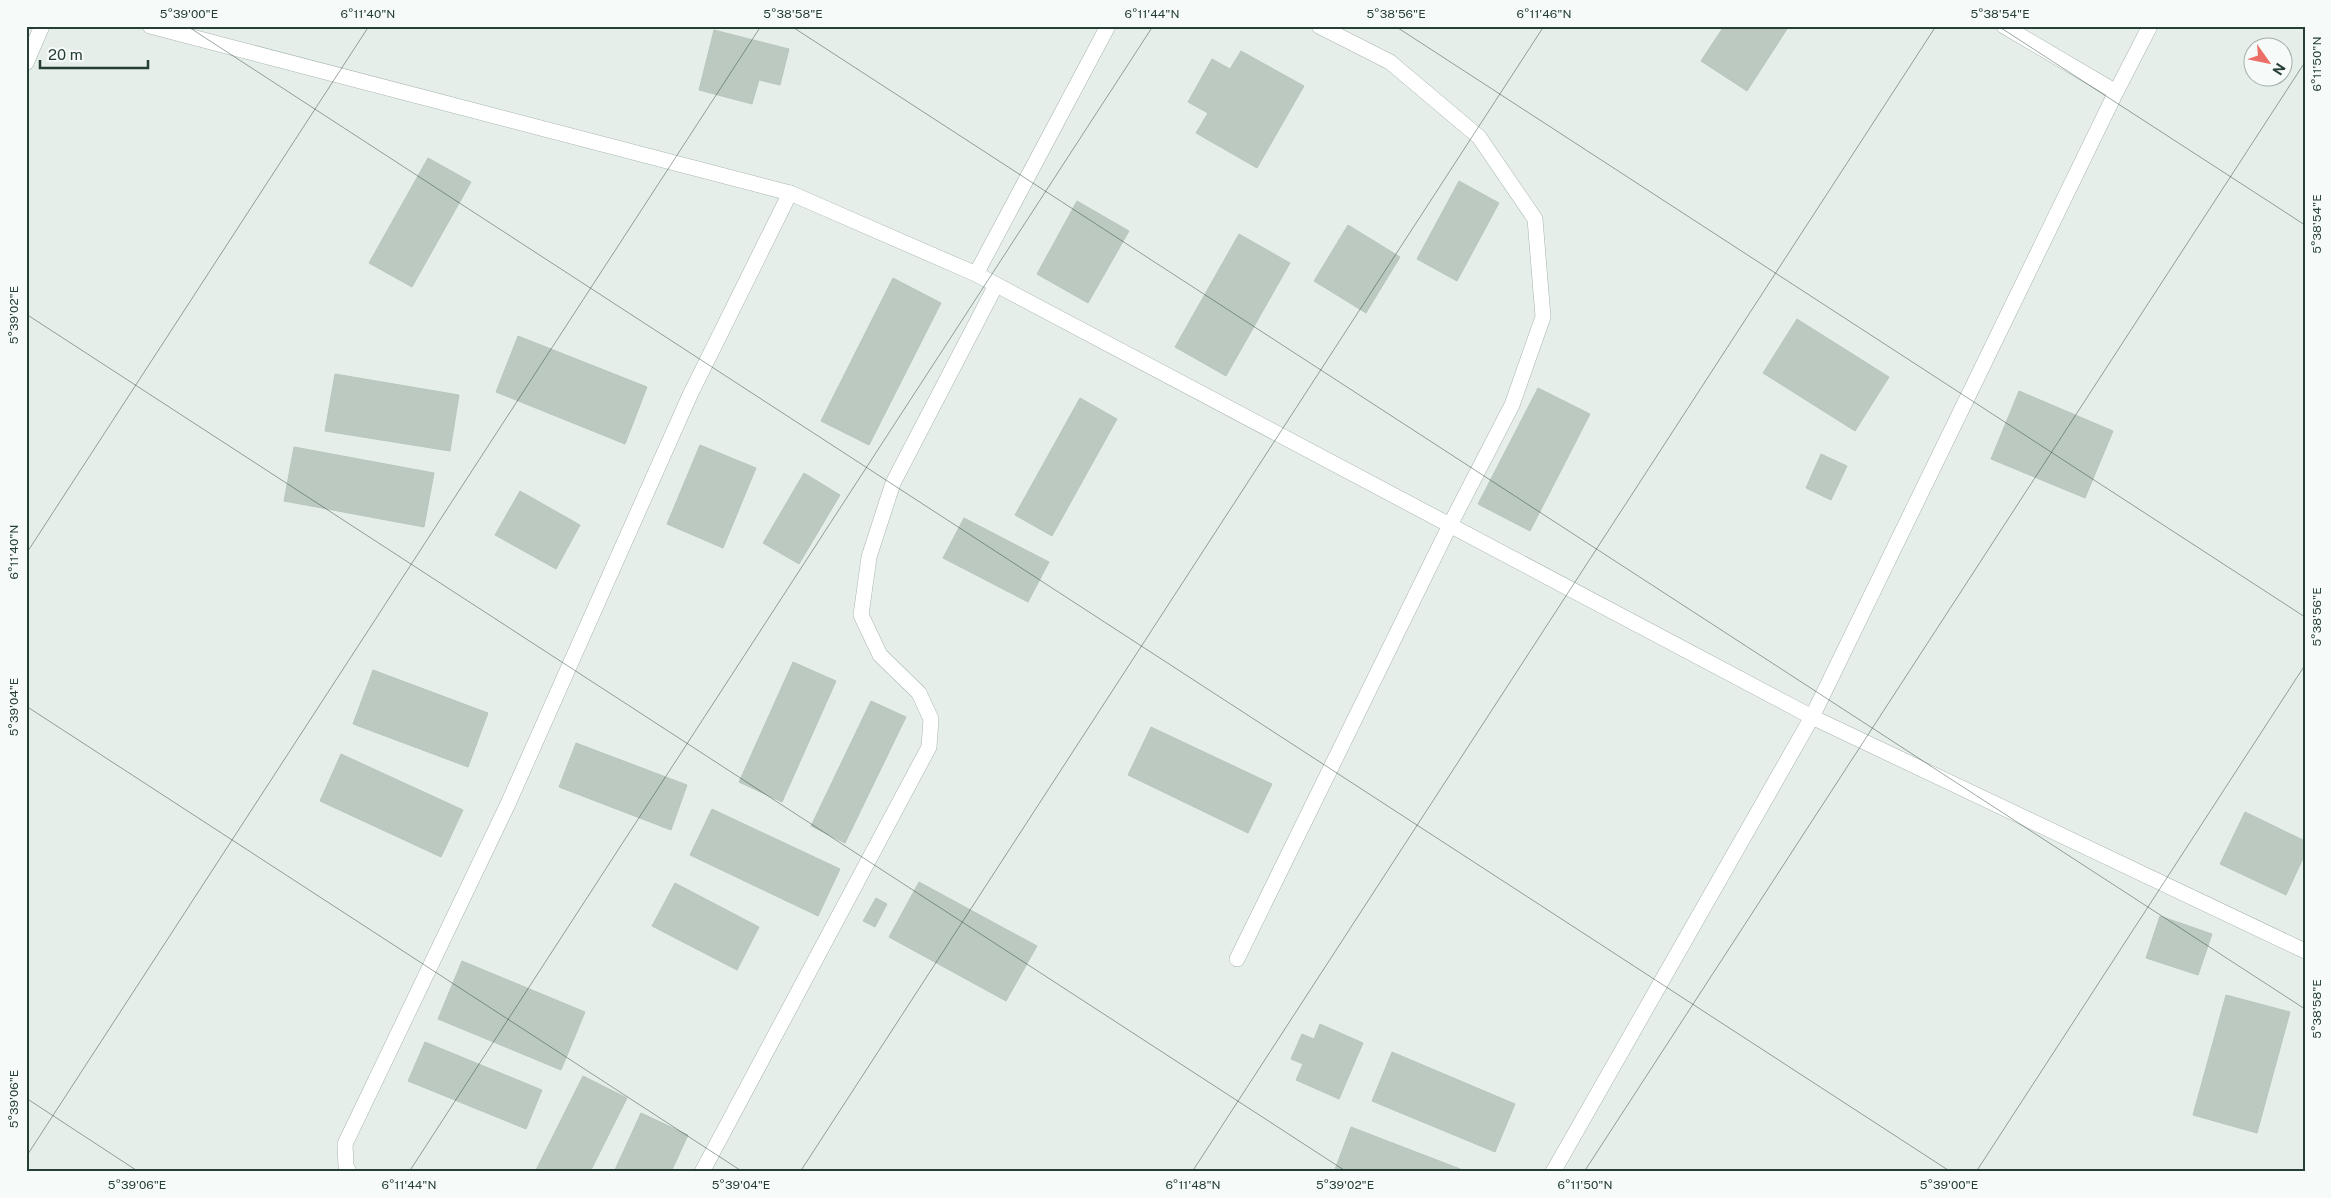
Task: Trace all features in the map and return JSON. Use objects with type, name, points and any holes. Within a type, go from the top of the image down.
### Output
[{"type":"street","points":[[26,62],[42,26]]},
{"type":"street","points":[[150,26],[790,193],[976,274],[1812,716],[2305,951]]},
{"type":"street","points":[[976,274],[1108,26]]},
{"type":"street","points":[[1237,959],[1450,525],[1512,405],[1543,317],[1535,219],[1479,137],[1390,62],[1319,26]]},
{"type":"street","points":[[2004,26],[2116,92]]},
{"type":"street","points":[[1553,1172],[1812,716],[2150,26]]},
{"type":"street","points":[[349,1172],[346,1166],[345,1144],[507,806],[690,395],[790,193]]},
{"type":"street","points":[[702,1172],[929,747],[931,719],[918,693],[880,655],[860,615],[869,557],[893,483],[996,285]]},
{"type":"building","points":[[1724,26],[1789,26],[1747,91],[1701,61]]},
{"type":"building","points":[[714,30],[789,49],[780,85],[759,80],[752,104],[699,90]]},
{"type":"building","points":[[1241,51],[1304,86],[1257,168],[1196,133],[1208,113],[1188,102],[1212,59],[1230,69]]},
{"type":"building","points":[[428,158],[471,182],[412,287],[369,263]]},
{"type":"building","points":[[1459,181],[1499,203],[1457,281],[1417,259]]},
{"type":"building","points":[[1077,201],[1129,231],[1088,303],[1037,274]]},
{"type":"building","points":[[1348,225],[1400,257],[1366,313],[1314,281]]},
{"type":"building","points":[[1239,234],[1290,263],[1226,376],[1175,347]]},
{"type":"building","points":[[893,278],[941,303],[869,445],[821,421]]},
{"type":"building","points":[[1797,319],[1889,377],[1855,431],[1763,373]]},
{"type":"building","points":[[518,336],[647,387],[625,444],[496,392]]},
{"type":"building","points":[[335,374],[459,395],[450,451],[325,431]]},
{"type":"building","points":[[1538,388],[1590,414],[1530,531],[1478,504]]},
{"type":"building","points":[[2019,391],[2113,431],[2085,498],[1991,459]]},
{"type":"building","points":[[1080,398],[1117,419],[1052,536],[1015,515]]},
{"type":"building","points":[[700,445],[756,468],[723,548],[667,524]]},
{"type":"building","points":[[294,447],[434,473],[424,527],[284,501]]},
{"type":"building","points":[[1821,454],[1847,466],[1831,500],[1806,488]]},
{"type":"building","points":[[804,473],[840,495],[799,564],[763,543]]},
{"type":"building","points":[[520,491],[580,525],[556,569],[495,535]]},
{"type":"building","points":[[964,518],[1049,562],[1028,602],[943,558]]},
{"type":"building","points":[[793,662],[836,681],[782,802],[739,782]]},
{"type":"building","points":[[373,670],[488,713],[468,767],[353,724]]},
{"type":"building","points":[[871,701],[906,717],[845,843],[811,826]]},
{"type":"building","points":[[1151,727],[1272,784],[1248,833],[1128,775]]},
{"type":"building","points":[[576,743],[687,785],[671,830],[559,787]]},
{"type":"building","points":[[341,754],[463,810],[441,857],[320,801]]},
{"type":"building","points":[[712,809],[840,869],[818,916],[690,855]]},
{"type":"building","points":[[2245,812],[2305,841],[2305,854],[2286,895],[2220,864]]},
{"type":"building","points":[[919,882],[1037,946],[1006,1001],[889,937]]},
{"type":"building","points":[[675,883],[759,927],[737,970],[652,926]]},
{"type":"building","points":[[876,898],[887,904],[875,927],[863,921]]},
{"type":"building","points":[[2160,916],[2212,934],[2198,975],[2146,958]]},
{"type":"building","points":[[462,961],[585,1012],[561,1070],[438,1019]]},
{"type":"building","points":[[2226,995],[2290,1012],[2257,1133],[2193,1115]]},
{"type":"building","points":[[1320,1024],[1363,1043],[1339,1099],[1296,1080],[1303,1064],[1291,1059],[1302,1034],[1314,1039]]},
{"type":"building","points":[[425,1042],[542,1090],[526,1129],[408,1081]]},
{"type":"building","points":[[1392,1052],[1515,1104],[1495,1152],[1372,1101]]},
{"type":"building","points":[[583,1076],[627,1098],[590,1172],[535,1172]]},
{"type":"building","points":[[641,1113],[688,1135],[671,1172],[614,1172]]},
{"type":"building","points":[[1351,1127],[1468,1172],[1334,1172]]}]
